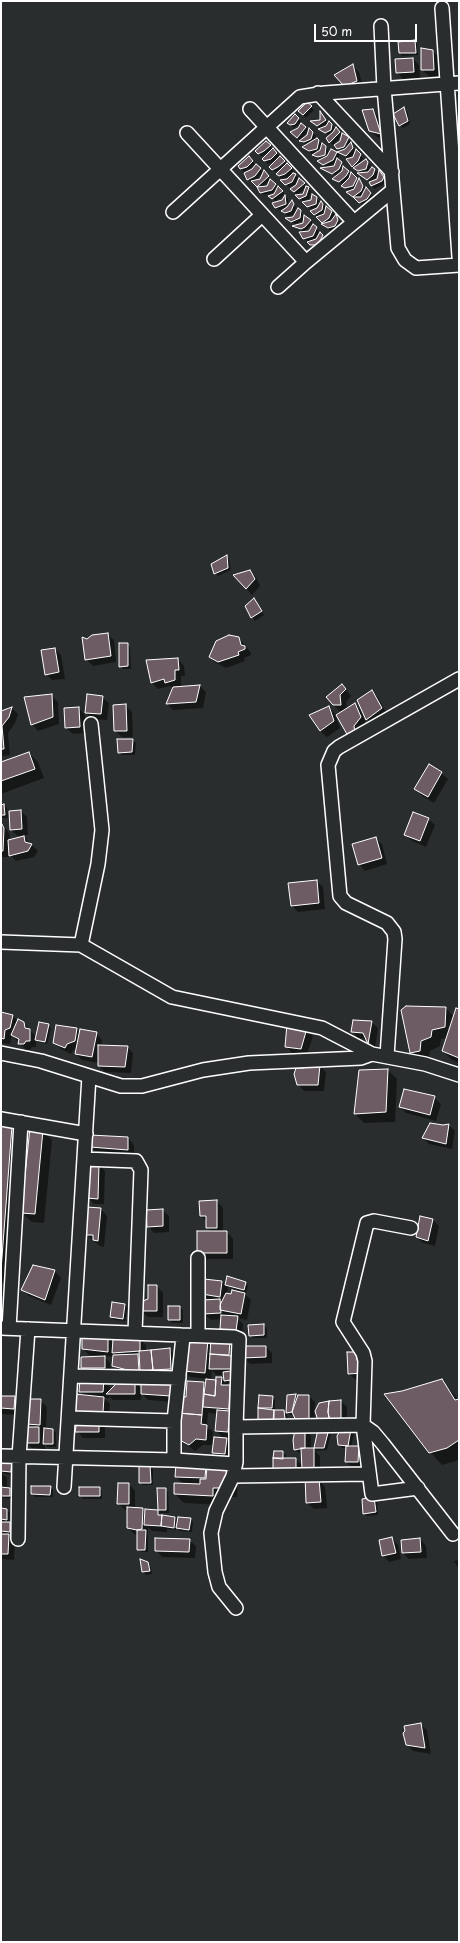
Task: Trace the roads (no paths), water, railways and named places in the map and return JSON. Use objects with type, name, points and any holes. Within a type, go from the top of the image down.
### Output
[{"type":"street","points":[[442,8],[453,83],[459,257]]},
{"type":"street","points":[[381,26],[384,88],[398,248],[405,260],[416,268],[459,265]]},
{"type":"street","points":[[173,212],[267,127],[294,100],[300,97],[318,94],[453,83]]},
{"type":"street","points":[[318,94],[392,172]]},
{"type":"street","points":[[250,109],[354,222]]},
{"type":"street","points":[[187,133],[219,170],[306,262]]},
{"type":"street","points":[[278,287],[393,190]]},
{"type":"street","points":[[214,259],[262,215]]},
{"type":"street","points":[[387,1056],[395,939],[394,932],[387,923],[346,903],[340,896],[328,764],[334,751],[339,747],[459,679]]},
{"type":"street","points":[[81,945],[98,864],[102,830],[91,724]]},
{"type":"street","points":[[1,942],[81,945],[172,997],[322,1028],[372,1054],[425,1064],[459,1074]]},
{"type":"street","points":[[1,1053],[41,1060],[122,1086],[142,1086],[203,1070],[249,1063],[361,1058],[372,1054]]},
{"type":"street","points":[[64,1487],[89,1076]]},
{"type":"street","points":[[1,1119],[86,1134]]},
{"type":"street","points":[[21,1122],[5,1328],[198,1335],[234,1337],[239,1339],[236,1462],[233,1476],[216,1512],[211,1533],[215,1572],[219,1587],[236,1608]]},
{"type":"street","points":[[84,1159],[136,1161],[141,1170],[135,1333]]},
{"type":"street","points":[[411,1228],[374,1221],[370,1221],[365,1227],[343,1322],[363,1353],[365,1361],[363,1426],[368,1474],[372,1494],[418,1488]]},
{"type":"street","points":[[198,1258],[198,1335]]},
{"type":"street","points":[[18,1539],[19,1457],[28,1329]]},
{"type":"street","points":[[174,1460],[174,1421],[183,1337],[181,1335]]},
{"type":"street","points":[[71,1376],[179,1378]]},
{"type":"street","points":[[69,1418],[174,1421]]},
{"type":"street","points":[[236,1427],[363,1426],[373,1432],[453,1534]]},
{"type":"street","points":[[1,1456],[66,1459],[174,1460],[233,1464],[236,1462]]},
{"type":"street","points":[[233,1476],[368,1474]]}]
